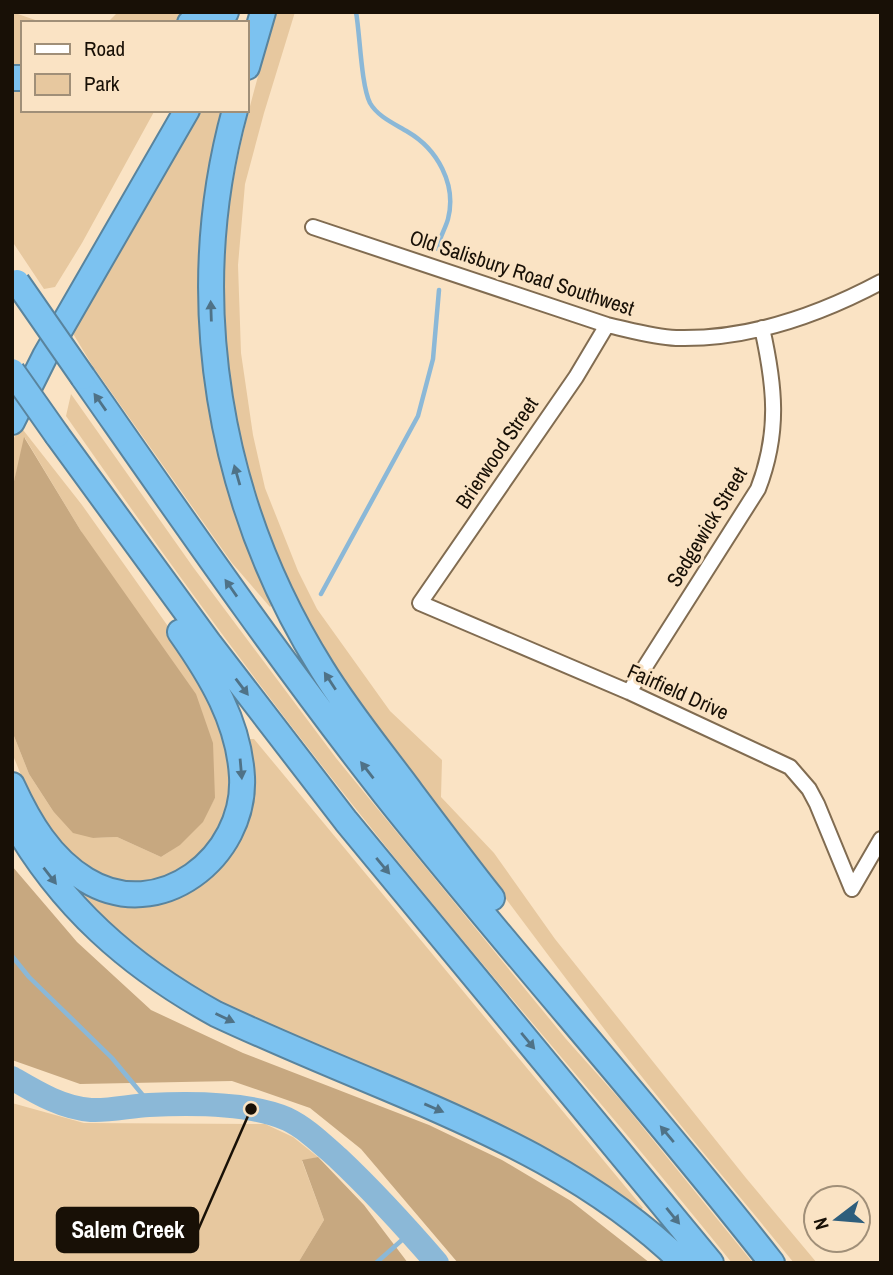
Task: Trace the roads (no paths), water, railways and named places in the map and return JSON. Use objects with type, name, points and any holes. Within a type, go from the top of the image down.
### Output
[{"type":"highway","points":[[248,64],[263,12]]},
{"type":"highway","points":[[12,386],[170,112]]},
{"type":"highway","points":[[12,422],[45,356],[186,112]]},
{"type":"highway","points":[[234,112],[227,140],[214,222],[211,308],[220,410],[243,497],[265,558],[315,657],[353,715],[502,912],[503,937]]},
{"type":"highway","points":[[15,278],[261,631],[370,775],[772,1263]]},
{"type":"highway","points":[[12,370],[99,495],[346,821],[710,1263]]},
{"type":"highway","points":[[12,785],[36,831],[61,861],[87,881],[119,892],[156,892],[186,881],[211,862],[228,837],[236,819],[242,780],[240,759],[221,696],[209,673],[108,530],[99,495]]},
{"type":"highway","points":[[12,819],[42,867],[85,918],[116,947],[186,998],[227,1019],[520,1147],[596,1193],[637,1223],[683,1263]]},
{"type":"street","name":"Old Salisbury Road Southwest","points":[[313,227],[607,325],[675,338],[762,328],[829,307],[881,282]]},
{"type":"street","name":"Brierwood Street","points":[[421,603],[576,377],[607,325]]},
{"type":"street","name":"Sedgewick Street","points":[[629,692],[758,489],[766,467],[774,418],[774,390],[762,328]]},
{"type":"street","name":"Fairfield Drive","points":[[421,603],[629,692],[790,767],[809,789],[817,804],[852,889],[881,839]]},
{"type":"waterway","points":[[356,12],[363,72],[370,103],[382,116],[428,148],[447,181],[450,206],[438,249]]},
{"type":"waterway","points":[[321,594],[418,416],[433,359],[439,290]]},
{"type":"waterway","points":[[12,956],[29,977],[112,1058],[151,1105]]},
{"type":"waterway","points":[[12,1078],[30,1089],[80,1109],[200,1104],[238,1107],[287,1119],[314,1137],[351,1170],[437,1263]]},
{"type":"waterway","points":[[376,1263],[411,1232]]},
{"type":"place","name":"Salem Creek","points":[[251,1109]]}]
